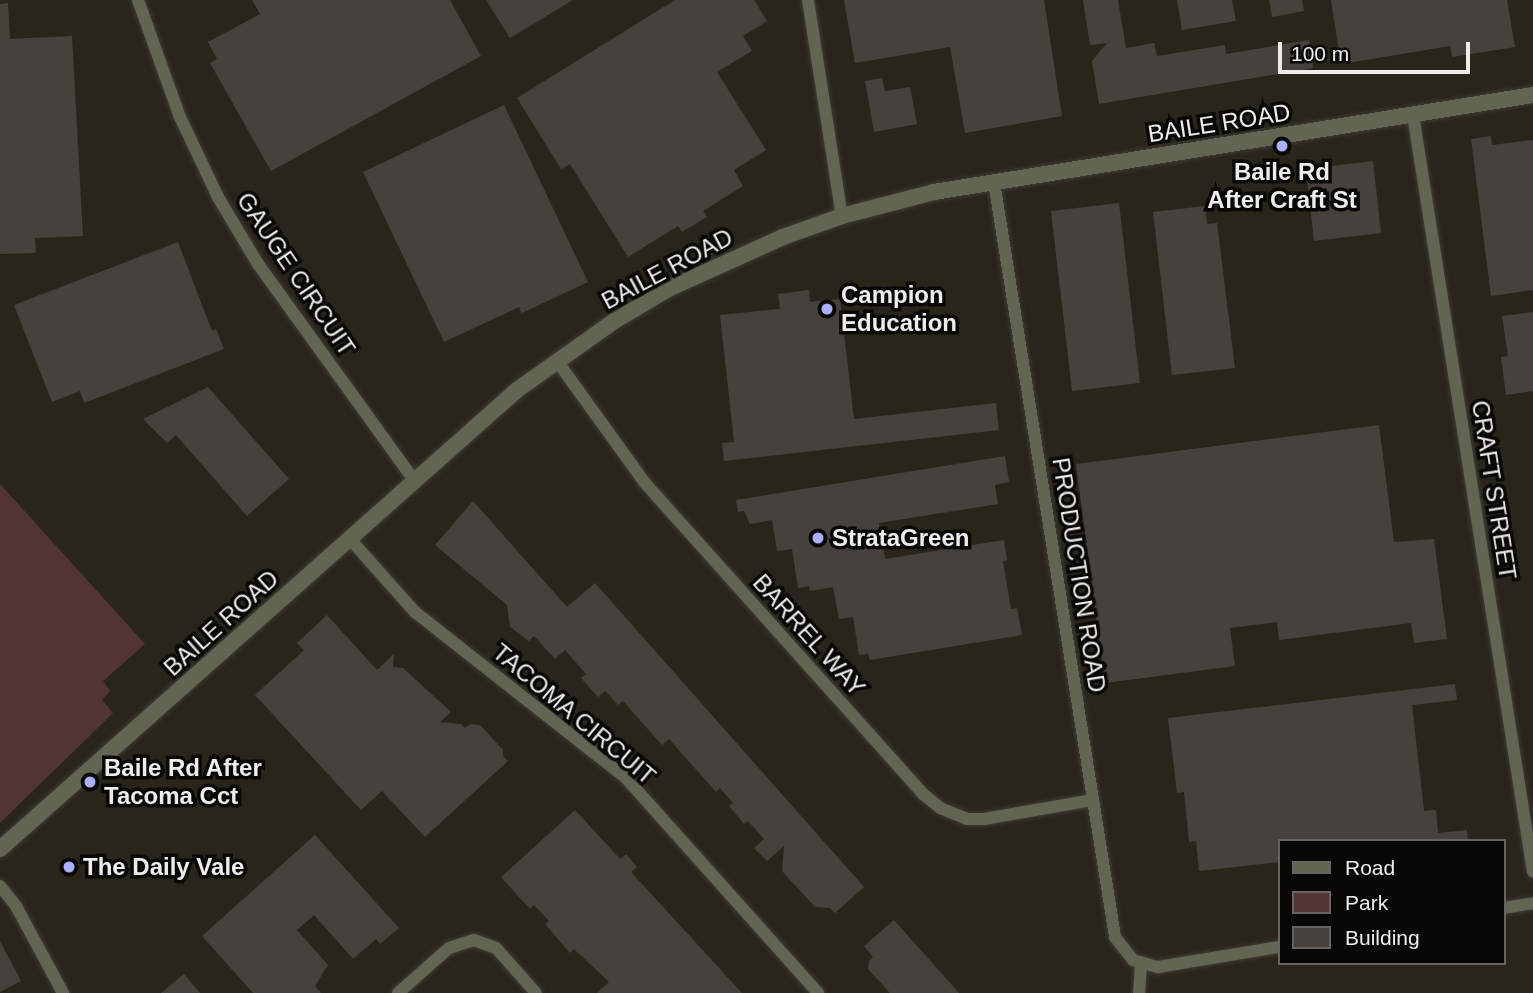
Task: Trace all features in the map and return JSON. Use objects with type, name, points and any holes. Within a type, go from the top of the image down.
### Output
[{"type":"street","name":"GAUGE CIRCUIT","points":[[138,0],[180,117],[218,197],[258,264],[414,480]]},
{"type":"street","points":[[808,0],[842,216]]},
{"type":"street","name":"BAILE ROAD","points":[[0,849],[517,390],[557,360],[668,289],[783,237],[842,216],[934,192],[1533,95]]},
{"type":"street","name":"CRAFT STREET","points":[[1413,115],[1533,872]]},
{"type":"street","name":"PRODUCTION ROAD","points":[[994,182],[1114,934],[1125,953],[1141,964]]},
{"type":"street","name":"BARREL WAY","points":[[557,360],[645,483],[923,794],[940,808],[967,819],[984,819],[1093,800]]},
{"type":"street","name":"TACOMA CIRCUIT","points":[[350,539],[415,612],[625,777],[818,993]]},
{"type":"street","points":[[0,886],[16,905],[63,993]]},
{"type":"street","points":[[1505,908],[1533,903]]},
{"type":"street","points":[[398,993],[449,948],[474,940],[496,948],[536,993]]},
{"type":"street","points":[[1139,993],[1141,964],[1158,968],[1278,947]]},
{"type":"shaded area","points":[[0,0],[1533,0],[1533,993],[0,993]]},
{"type":"green space","points":[[0,484],[145,644],[103,681],[110,691],[102,700],[113,713],[0,823]]},
{"type":"building","points":[[252,0],[450,0],[481,56],[271,171],[210,63],[217,59],[208,42],[260,14]]},
{"type":"building","points":[[486,0],[573,0],[510,38]]},
{"type":"building","points":[[675,0],[754,0],[767,21],[743,36],[752,51],[717,72],[766,150],[734,170],[743,186],[703,211],[707,217],[682,232],[678,226],[628,257],[570,164],[561,169],[517,98]]},
{"type":"building","points":[[844,0],[1044,0],[1062,116],[965,133],[950,47],[855,63]]},
{"type":"building","points":[[1083,0],[1118,0],[1126,48],[1154,43],[1157,56],[1225,45],[1226,54],[1309,40],[1313,68],[1099,104],[1092,61],[1107,43],[1090,45]]},
{"type":"building","points":[[1177,0],[1232,0],[1236,21],[1182,30]]},
{"type":"building","points":[[1269,0],[1302,0],[1304,11],[1272,17]]},
{"type":"building","points":[[1331,0],[1507,0],[1515,47],[1452,57],[1450,46],[1341,64]]},
{"type":"building","points":[[8,3],[10,39],[72,36],[83,236],[35,238],[36,253],[0,254],[0,4]]},
{"type":"building","points":[[882,78],[885,91],[910,87],[917,124],[874,132],[865,81]]},
{"type":"building","points":[[504,105],[588,282],[522,313],[519,307],[444,342],[363,172]]},
{"type":"building","points":[[1491,136],[1492,145],[1533,140],[1533,290],[1491,296],[1471,139]]},
{"type":"building","points":[[1373,161],[1381,233],[1314,241],[1306,169]]},
{"type":"building","points":[[1119,203],[1140,383],[1072,391],[1051,211]]},
{"type":"building","points":[[1205,206],[1207,224],[1217,223],[1235,368],[1172,375],[1153,212]]},
{"type":"building","points":[[178,242],[212,331],[216,329],[224,349],[84,403],[80,391],[52,402],[14,305]]},
{"type":"building","points":[[809,290],[810,302],[840,299],[854,419],[996,403],[999,430],[724,461],[722,443],[734,442],[720,315],[780,309],[778,294]]},
{"type":"building","points":[[1533,312],[1533,391],[1506,395],[1501,357],[1508,356],[1502,316]]},
{"type":"building","points":[[208,387],[289,479],[247,516],[176,435],[167,443],[143,419]]},
{"type":"building","points":[[1379,425],[1394,542],[1434,539],[1447,639],[1414,643],[1411,623],[1279,640],[1277,622],[1230,628],[1235,666],[1105,683],[1076,464]]},
{"type":"building","points":[[1005,456],[1009,482],[995,485],[998,504],[879,523],[885,559],[1004,540],[1007,560],[1003,561],[1011,609],[1017,608],[1022,635],[870,660],[868,654],[859,655],[853,617],[839,619],[833,587],[810,591],[809,586],[798,588],[792,549],[777,551],[772,520],[750,524],[744,511],[738,512],[736,500]]},
{"type":"building","points":[[473,501],[567,607],[595,583],[864,887],[835,913],[830,908],[815,907],[782,871],[784,846],[767,861],[754,848],[764,839],[748,821],[744,824],[729,806],[733,803],[720,788],[716,792],[669,739],[662,745],[623,701],[618,705],[605,691],[598,697],[581,678],[586,674],[565,650],[555,659],[534,636],[529,641],[510,627],[507,605],[435,545]]},
{"type":"building","points":[[327,615],[377,670],[394,654],[393,667],[403,668],[451,712],[440,722],[461,724],[465,728],[470,724],[480,725],[503,750],[503,756],[508,761],[425,837],[382,791],[361,810],[255,695],[304,650],[297,643]]},
{"type":"building","points":[[1455,684],[1457,700],[1412,705],[1424,811],[1436,810],[1438,833],[1467,830],[1468,839],[1278,839],[1278,862],[1199,871],[1196,841],[1189,842],[1184,792],[1177,793],[1168,718]]},
{"type":"building","points":[[575,810],[620,859],[626,854],[637,867],[631,872],[742,993],[597,993],[609,982],[574,949],[570,953],[545,924],[549,921],[534,905],[530,909],[501,877]]},
{"type":"building","points":[[315,835],[399,928],[380,944],[376,939],[353,959],[314,915],[297,930],[328,965],[315,986],[321,993],[253,993],[202,936]]},
{"type":"building","points":[[894,920],[959,993],[890,993],[868,969],[869,961],[873,957],[864,946]]},
{"type":"building","points":[[0,941],[21,981],[0,992]]},
{"type":"building","points":[[184,974],[200,993],[161,993]]},
{"type":"place","name":"Baile Rd After Craft St","points":[[1282,146]]},
{"type":"place","name":"Campion Education","points":[[827,309]]},
{"type":"place","name":"StrataGreen","points":[[818,538]]},
{"type":"place","name":"Baile Rd After Tacoma Cct","points":[[90,782]]},
{"type":"place","name":"The Daily Vale","points":[[69,867]]}]
